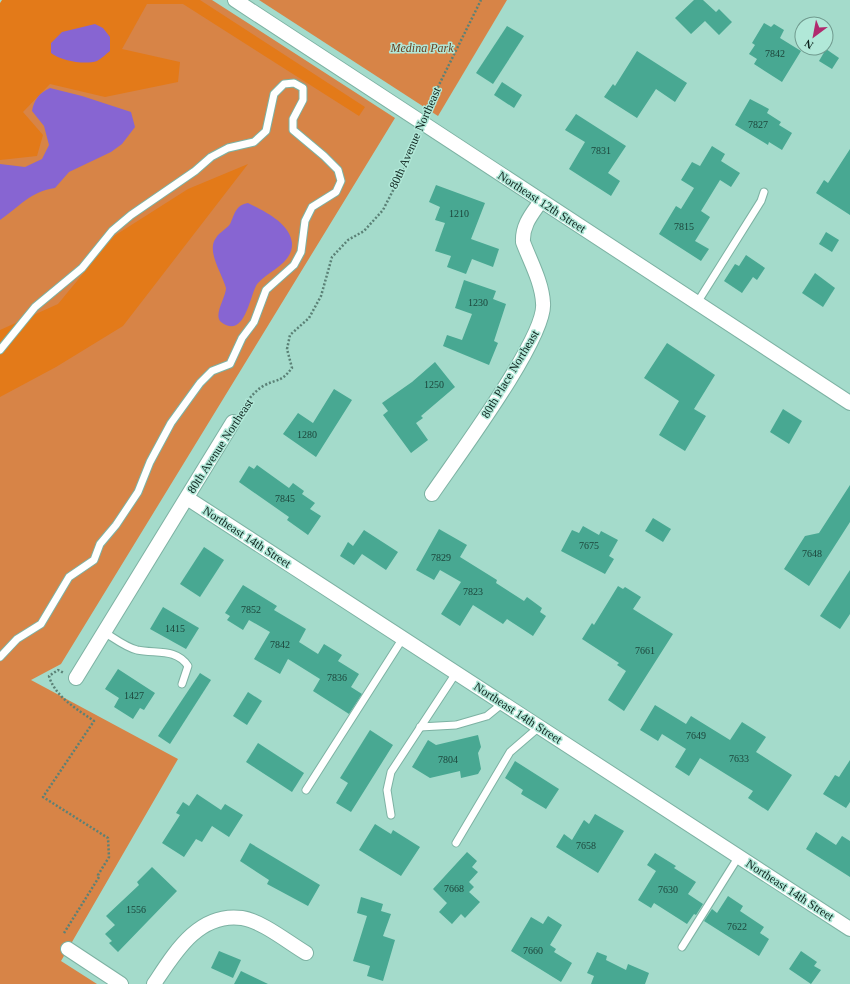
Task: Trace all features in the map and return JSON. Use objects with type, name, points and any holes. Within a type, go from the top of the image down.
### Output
[{"type":"street","name":"Northeast 12th Street","points":[[235,0],[850,403]]},
{"type":"street","name":"80th Place Northeast","points":[[432,494],[507,383],[534,339],[542,318],[544,303],[538,280],[523,242],[525,226],[541,201]]},
{"type":"street","name":"80th Avenue Northeast","points":[[76,678],[233,422]]},
{"type":"street","name":"Northeast 14th Street","points":[[187,498],[850,929]]},
{"type":"street","points":[[154,984],[176,950],[188,937],[205,925],[222,919],[242,918],[259,924],[306,953]]},
{"type":"street","points":[[68,950],[121,984]]},
{"type":"lane","points":[[0,350],[35,307],[82,268],[112,231],[131,215],[195,171],[211,157],[228,148],[254,142],[266,131],[274,94],[284,84],[294,83],[302,88],[303,100],[293,119],[294,130],[338,170],[341,181],[336,192],[312,207],[305,221],[301,252],[294,266],[266,290],[254,322],[242,338],[230,364],[212,371],[200,383],[171,423],[150,462],[138,492],[116,525],[100,544],[94,560],[69,577],[41,624],[17,639],[0,657]]},
{"type":"lane","points":[[697,303],[761,201],[764,192]]},
{"type":"lane","points":[[104,632],[137,650],[168,653],[177,656],[188,666],[182,684]]},
{"type":"lane","points":[[306,790],[403,638]]},
{"type":"lane","points":[[391,815],[387,790],[392,772],[456,673]]},
{"type":"lane","points":[[420,728],[456,724],[487,716],[503,703]]},
{"type":"lane","points":[[456,843],[510,752],[539,727]]},
{"type":"lane","points":[[682,947],[739,856]]},
{"type":"path","name":"80th Avenue Northeast","points":[[233,422],[249,397],[265,386],[282,380],[292,368],[287,349],[290,335],[309,318],[321,296],[332,257],[348,240],[369,226],[383,210],[404,169],[427,107],[481,0]]},
{"type":"path","points":[[64,933],[99,877],[98,875],[109,857],[108,838],[43,797],[94,721],[63,699],[51,682],[49,676],[58,670],[76,678]]},
{"type":"green space","points":[[57,0],[212,0],[395,118],[61,664],[31,680],[178,759],[61,961],[97,984],[0,984],[0,88]]},
{"type":"green space","name":"Medina Park","points":[[259,0],[507,0],[438,116]]},
{"type":"shaded area","points":[[2,0],[200,0],[365,107],[359,116],[183,4],[147,4],[122,49],[180,62],[178,82],[105,97],[50,84],[23,112],[43,135],[37,156],[0,160],[0,3]]},
{"type":"shaded area","points":[[95,24],[103,28],[110,37],[110,51],[99,60],[86,63],[73,62],[55,56],[51,53],[51,43],[62,32]]},
{"type":"shaded area","points":[[50,88],[82,96],[131,112],[135,127],[122,144],[111,152],[69,172],[55,188],[39,192],[32,196],[0,220],[0,164],[25,167],[42,159],[49,145],[44,126],[32,111],[34,103],[38,97]]},
{"type":"shaded area","points":[[248,164],[123,326],[56,367],[0,397],[0,330],[58,304],[114,236],[188,189]]},
{"type":"shaded area","points":[[248,203],[275,218],[287,229],[292,243],[291,250],[289,256],[280,266],[258,283],[242,320],[236,325],[229,326],[221,322],[218,315],[226,288],[214,256],[213,243],[217,236],[230,224],[238,208]]},
{"type":"building","points":[[694,0],[703,0],[716,12],[719,9],[732,22],[719,35],[705,21],[691,34],[675,18]]},
{"type":"building","points":[[764,23],[771,27],[774,24],[784,30],[780,38],[794,47],[794,56],[798,56],[782,82],[754,64],[757,59],[749,54],[755,45],[752,43]]},
{"type":"building","points":[[507,26],[524,36],[493,84],[476,73]]},
{"type":"building","points":[[637,51],[687,83],[675,102],[656,89],[637,118],[604,97],[613,84],[615,86]]},
{"type":"building","points":[[834,55],[839,58],[832,69],[819,61],[822,56],[834,56]]},
{"type":"building","points":[[502,82],[522,95],[514,108],[494,95]]},
{"type":"building","points":[[750,99],[769,109],[767,113],[781,122],[779,125],[792,133],[782,150],[769,142],[768,145],[735,125]]},
{"type":"building","points":[[576,114],[626,146],[608,173],[620,181],[611,196],[569,169],[585,142],[565,130]]},
{"type":"building","points":[[712,146],[725,154],[721,161],[740,173],[731,187],[720,180],[701,211],[710,217],[695,241],[709,249],[701,261],[659,234],[676,206],[681,209],[694,188],[681,180],[692,162],[700,166]]},
{"type":"building","points":[[850,149],[850,215],[816,193],[824,180],[828,183]]},
{"type":"building","points":[[436,185],[485,203],[471,239],[499,249],[493,267],[472,259],[466,274],[447,267],[451,256],[435,251],[445,223],[435,220],[440,207],[429,202]]},
{"type":"building","points":[[826,232],[839,240],[832,252],[819,244]]},
{"type":"building","points":[[746,255],[765,268],[757,280],[753,277],[742,293],[724,281],[735,264],[739,266]]},
{"type":"building","points":[[815,273],[835,288],[823,307],[802,293]]},
{"type":"building","points":[[464,280],[496,291],[493,299],[506,304],[494,341],[498,343],[489,365],[443,346],[447,335],[462,340],[472,314],[455,308]]},
{"type":"building","points":[[667,343],[715,375],[694,409],[706,416],[685,451],[659,435],[679,401],[644,378]]},
{"type":"building","points":[[435,362],[455,387],[421,416],[423,418],[416,423],[428,440],[411,453],[383,415],[388,411],[382,403],[412,382]]},
{"type":"building","points":[[334,389],[352,400],[316,457],[283,434],[298,413],[313,423]]},
{"type":"building","points":[[783,409],[802,421],[789,444],[770,432]]},
{"type":"building","points":[[257,465],[289,488],[293,483],[304,491],[302,494],[315,503],[310,509],[321,516],[308,535],[287,520],[289,517],[239,482],[249,466],[254,469]]},
{"type":"building","points":[[850,485],[850,522],[809,586],[784,569],[805,536],[819,533]]},
{"type":"building","points":[[653,518],[671,529],[663,542],[645,531]]},
{"type":"building","points":[[583,526],[599,535],[601,531],[618,540],[609,556],[614,559],[605,574],[561,551],[572,530],[579,533]]},
{"type":"building","points":[[439,529],[467,545],[460,557],[497,580],[496,583],[524,601],[527,597],[542,608],[540,612],[546,616],[533,636],[507,619],[503,624],[473,605],[460,626],[441,614],[461,582],[440,570],[434,580],[416,570]]},
{"type":"building","points":[[364,530],[398,552],[386,570],[362,554],[354,565],[340,556],[348,542],[353,546]]},
{"type":"building","points":[[204,547],[224,560],[200,597],[180,584]]},
{"type":"building","points":[[850,570],[850,614],[840,629],[820,616]]},
{"type":"building","points":[[243,585],[277,606],[274,610],[306,629],[299,642],[318,654],[324,644],[342,655],[338,661],[359,674],[351,687],[362,694],[349,714],[313,691],[320,679],[288,659],[280,674],[254,659],[270,632],[249,620],[243,630],[227,620],[230,616],[225,613]]},
{"type":"building","points":[[618,586],[623,589],[625,587],[641,597],[633,609],[673,634],[624,711],[608,700],[626,671],[617,665],[619,663],[582,639],[592,623],[594,625]]},
{"type":"building","points":[[163,607],[199,628],[186,649],[150,629]]},
{"type":"building","points":[[118,669],[155,693],[144,710],[140,708],[133,719],[114,707],[119,698],[105,689]]},
{"type":"building","points":[[200,673],[211,680],[170,744],[158,736]]},
{"type":"building","points":[[248,692],[262,701],[247,725],[233,716]]},
{"type":"building","points":[[655,705],[686,724],[691,716],[730,740],[742,722],[766,737],[756,752],[792,775],[768,811],[748,798],[753,791],[700,758],[689,776],[675,767],[686,749],[662,734],[658,741],[640,730]]},
{"type":"building","points":[[370,730],[393,745],[351,812],[336,803],[348,783],[340,778]]},
{"type":"building","points":[[478,735],[481,747],[478,753],[481,769],[478,774],[461,778],[460,771],[430,778],[412,767],[428,740],[436,745]]},
{"type":"building","points":[[258,743],[304,773],[292,792],[246,762]]},
{"type":"building","points":[[850,760],[850,802],[846,808],[823,794],[835,775],[839,777]]},
{"type":"building","points":[[515,761],[559,789],[546,809],[521,794],[523,790],[505,778]]},
{"type":"building","points":[[197,794],[221,810],[225,804],[243,815],[229,837],[212,826],[202,842],[196,839],[184,857],[162,843],[180,815],[176,813],[183,802],[189,806]]},
{"type":"building","points":[[595,814],[624,831],[598,873],[556,847],[564,834],[572,840],[584,820],[589,824]]},
{"type":"building","points":[[375,824],[391,834],[393,830],[420,847],[401,876],[359,850]]},
{"type":"building","points":[[816,832],[836,845],[842,836],[850,841],[850,877],[806,849]]},
{"type":"building","points":[[250,843],[320,885],[308,906],[267,884],[269,880],[240,861]]},
{"type":"building","points":[[467,852],[477,861],[472,867],[478,872],[469,882],[474,887],[469,892],[480,902],[465,918],[461,914],[452,924],[439,912],[447,903],[433,889]]},
{"type":"building","points":[[655,853],[676,866],[674,868],[696,882],[688,894],[703,904],[696,915],[694,914],[687,924],[654,903],[651,908],[638,900],[656,871],[647,865]]},
{"type":"building","points":[[152,867],[177,891],[118,952],[109,943],[112,941],[105,934],[115,925],[106,916],[139,885],[137,882]]},
{"type":"building","points":[[728,896],[743,906],[740,911],[764,927],[760,933],[769,939],[759,956],[704,921],[712,909],[717,913]]},
{"type":"building","points":[[361,897],[383,904],[381,911],[391,914],[383,936],[395,940],[383,981],[367,976],[370,966],[353,961],[367,916],[357,913]]},
{"type":"building","points":[[548,916],[562,925],[550,945],[556,949],[554,952],[572,963],[561,982],[511,951],[531,917],[543,924]]},
{"type":"building","points":[[219,951],[241,960],[233,978],[211,968]]},
{"type":"building","points":[[801,951],[817,962],[814,966],[821,970],[811,984],[789,969]]},
{"type":"building","points":[[597,952],[607,956],[606,960],[626,970],[628,964],[649,973],[645,984],[591,984],[594,976],[587,973]]},
{"type":"building","points":[[241,971],[268,984],[234,984]]}]
